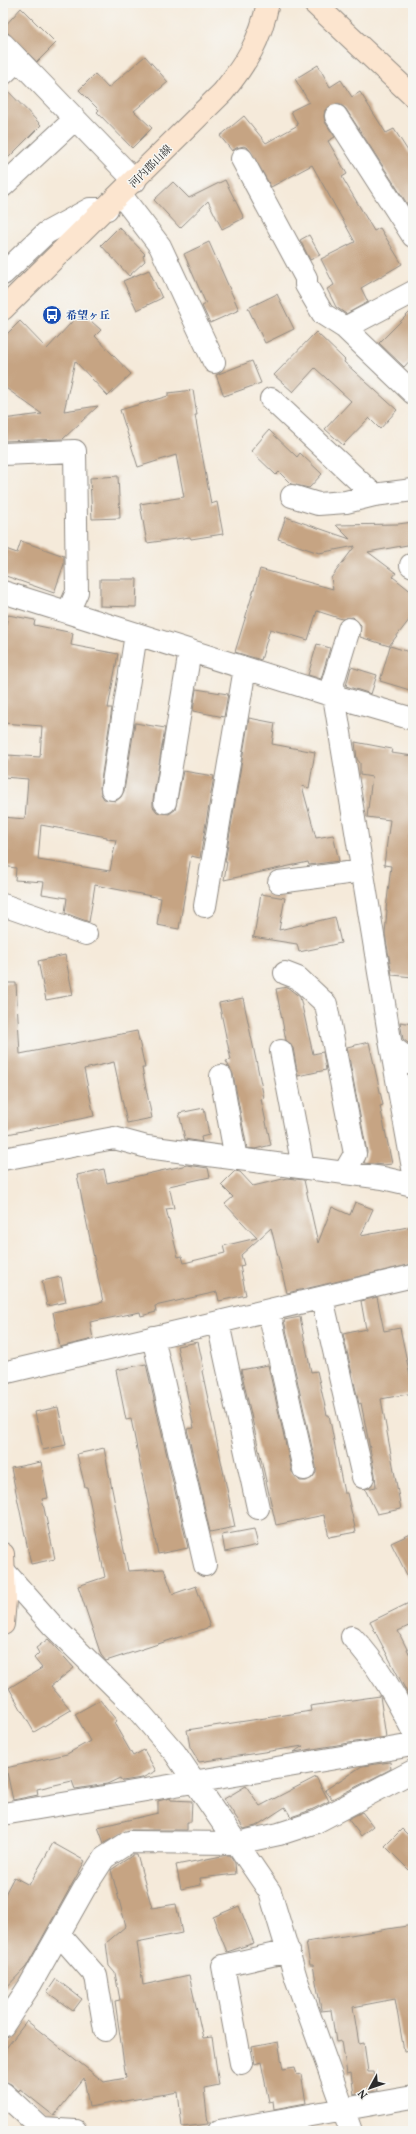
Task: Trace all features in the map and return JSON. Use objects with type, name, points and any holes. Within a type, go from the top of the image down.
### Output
[{"type":"main road","name":"河内郡山線","points":[[3,309],[121,195],[223,92],[241,70],[260,36],[268,3]]},
{"type":"main road","points":[[314,3],[413,96]]},
{"type":"main road","points":[[3,1624],[4,1567]]},
{"type":"street","points":[[3,44],[11,67],[75,119],[121,195],[160,246],[214,362]]},
{"type":"street","points":[[336,116],[413,236]]},
{"type":"street","points":[[3,186],[75,119]]},
{"type":"street","points":[[242,159],[306,278],[306,285],[323,314],[345,328],[413,393]]},
{"type":"street","points":[[3,274],[46,233],[90,209],[121,195]]},
{"type":"street","points":[[345,328],[413,292]]},
{"type":"street","points":[[271,399],[374,495]]},
{"type":"street","points":[[3,454],[75,452],[77,592],[68,612]]},
{"type":"street","points":[[292,496],[318,504],[346,502],[374,495],[413,490]]},
{"type":"street","points":[[3,592],[334,696],[413,719]]},
{"type":"street","points":[[349,629],[333,682],[334,696],[391,1046],[413,1168]]},
{"type":"street","points":[[112,790],[136,634]]},
{"type":"street","points":[[165,802],[190,651]]},
{"type":"street","points":[[205,906],[245,668]]},
{"type":"street","points":[[279,882],[362,870]]},
{"type":"street","points":[[3,905],[86,934]]},
{"type":"street","points":[[285,973],[298,978],[326,1004],[355,1154],[344,1173]]},
{"type":"street","points":[[391,1046],[413,1063]]},
{"type":"street","points":[[281,1051],[303,1167]]},
{"type":"street","points":[[221,1076],[236,1159]]},
{"type":"street","points":[[3,1159],[114,1138],[147,1147],[383,1178],[413,1185]]},
{"type":"street","points":[[3,1373],[413,1276]]},
{"type":"street","points":[[322,1298],[363,1477]]},
{"type":"street","points":[[269,1311],[304,1469]]},
{"type":"street","points":[[218,1323],[258,1508]]},
{"type":"street","points":[[153,1337],[205,1565]]},
{"type":"street","points":[[4,1567],[53,1626],[136,1708],[176,1753],[270,1892],[296,1978],[351,2131]]},
{"type":"street","points":[[352,1637],[365,1650],[380,1672],[413,1731]]},
{"type":"street","points":[[3,1814],[413,1745]]},
{"type":"street","points":[[3,2026],[26,1991],[84,1889],[104,1858],[128,1842],[150,1840],[202,1844],[237,1843],[279,1834],[316,1822],[413,1771]]},
{"type":"street","points":[[59,1934],[96,1976],[105,2030]]},
{"type":"street","points":[[241,2063],[223,1966],[289,1951]]},
{"type":"street","points":[[3,2093],[42,2129],[76,2131]]},
{"type":"street","points":[[220,2131],[413,2097]]},
{"type":"building","points":[[21,8],[56,43],[37,62],[3,28]]},
{"type":"building","points":[[145,56],[168,82],[134,111],[152,128],[132,148],[97,112],[99,110],[79,90],[95,74],[108,88]]},
{"type":"building","points":[[318,65],[330,87],[341,80],[352,97],[360,92],[386,133],[394,129],[413,159],[413,213],[346,109],[341,105],[335,104],[325,110],[325,122],[335,137],[328,141],[347,174],[342,177],[374,231],[380,228],[402,264],[361,288],[368,302],[346,314],[336,307],[327,289],[334,285],[321,259],[355,242],[312,165],[271,187],[249,149],[244,146],[236,148],[232,151],[220,136],[244,116],[266,143],[298,125],[291,111],[309,102],[295,79]]},
{"type":"building","points":[[3,86],[41,125],[3,163]]},
{"type":"building","points":[[225,180],[244,218],[222,229],[208,201],[180,228],[154,200],[173,182],[189,198]]},
{"type":"building","points":[[119,227],[145,254],[143,256],[145,261],[129,276],[101,245]]},
{"type":"building","points":[[309,235],[320,255],[310,260],[300,240]]},
{"type":"building","points":[[209,242],[239,310],[210,323],[202,306],[206,304],[184,254]]},
{"type":"building","points":[[149,270],[162,298],[137,310],[123,281]]},
{"type":"building","points":[[277,294],[294,329],[265,343],[248,308]]},
{"type":"building","points":[[413,309],[413,357],[404,367],[379,343]]},
{"type":"building","points":[[81,312],[101,330],[95,336],[131,374],[108,396],[75,361],[64,411],[98,406],[63,439],[4,441],[3,419],[42,414],[3,386],[3,338],[20,321],[47,349]]},
{"type":"building","points":[[316,332],[345,360],[344,362],[397,410],[380,429],[369,418],[343,445],[325,429],[351,401],[315,368],[293,392],[274,375]]},
{"type":"building","points":[[252,361],[261,383],[224,396],[216,375]]},
{"type":"building","points":[[193,390],[197,415],[195,415],[211,504],[217,502],[223,534],[191,539],[190,537],[147,543],[140,504],[184,497],[176,455],[138,467],[120,410],[168,396],[168,393]]},
{"type":"building","points":[[269,430],[297,457],[300,453],[322,474],[309,488],[291,484],[279,472],[276,475],[251,451]]},
{"type":"building","points":[[118,476],[120,518],[92,519],[90,478]]},
{"type":"building","points":[[286,517],[350,539],[336,525],[398,524],[413,522],[413,544],[368,552],[396,573],[393,577],[413,593],[413,615],[389,646],[360,637],[361,625],[353,617],[342,619],[317,611],[308,640],[270,629],[261,660],[235,652],[260,569],[333,589],[331,578],[355,546],[319,553],[278,539]]},
{"type":"building","points":[[21,541],[64,556],[64,564],[54,593],[3,575],[3,548],[17,553]]},
{"type":"building","points":[[100,579],[137,579],[136,607],[100,606]]},
{"type":"building","points":[[8,615],[35,620],[34,625],[73,633],[71,645],[118,654],[108,708],[112,708],[100,787],[101,794],[104,799],[116,801],[121,797],[124,791],[135,723],[165,728],[153,800],[153,807],[157,812],[169,814],[175,810],[183,771],[214,776],[200,858],[191,856],[179,929],[157,925],[161,898],[95,885],[89,922],[65,913],[67,898],[42,894],[44,882],[15,880],[16,868],[3,866],[3,817],[25,819],[28,779],[3,777],[3,760],[7,760],[7,755],[40,757],[42,726],[3,723],[3,640]],"holes":[[[41,825],[107,837],[107,839],[116,840],[110,871],[38,860]]]},
{"type":"building","points":[[317,644],[330,648],[321,679],[308,675]]},
{"type":"building","points":[[390,646],[413,653],[413,691],[380,681]]},
{"type":"building","points":[[351,667],[377,675],[371,694],[346,686]]},
{"type":"building","points":[[196,689],[228,694],[224,717],[193,711]]},
{"type":"building","points":[[249,718],[275,723],[272,744],[315,752],[309,788],[302,786],[316,838],[333,835],[339,861],[309,865],[308,862],[224,880],[227,862],[225,862]]},
{"type":"building","points":[[355,742],[392,749],[391,753],[413,756],[413,813],[410,836],[413,836],[413,977],[392,975],[385,934],[391,866],[384,865],[390,820],[367,817],[372,777],[360,775],[360,763],[357,759]]},
{"type":"building","points":[[261,894],[285,898],[279,930],[335,917],[341,943],[299,952],[297,944],[252,937],[254,936]]},
{"type":"building","points":[[65,955],[73,995],[46,1000],[38,961]]},
{"type":"building","points":[[3,983],[16,983],[20,1054],[137,1031],[145,1068],[142,1068],[152,1118],[127,1123],[114,1062],[84,1069],[94,1116],[3,1135]]},
{"type":"building","points":[[287,987],[300,997],[313,1054],[323,1052],[326,1070],[298,1076],[293,1048],[286,1040],[276,989]]},
{"type":"building","points":[[243,998],[264,1098],[261,1099],[271,1145],[255,1149],[247,1148],[233,1074],[226,1061],[231,1060],[219,1003]]},
{"type":"building","points":[[400,1022],[413,1024],[413,1047],[403,1039]]},
{"type":"building","points":[[369,1042],[383,1105],[380,1106],[392,1164],[383,1165],[364,1163],[367,1152],[347,1047]]},
{"type":"building","points":[[204,1108],[209,1135],[201,1137],[202,1142],[185,1139],[179,1113]]},
{"type":"building","points":[[187,1165],[208,1168],[210,1177],[169,1186],[174,1208],[166,1209],[178,1257],[182,1256],[184,1263],[225,1253],[223,1246],[257,1238],[225,1204],[233,1197],[221,1185],[235,1171],[240,1172],[253,1186],[287,1178],[304,1180],[318,1243],[332,1207],[350,1215],[355,1202],[373,1209],[361,1236],[413,1226],[413,1264],[287,1293],[271,1228],[241,1255],[244,1265],[240,1266],[246,1295],[219,1301],[217,1292],[155,1306],[156,1312],[141,1316],[140,1312],[90,1322],[93,1339],[60,1347],[53,1312],[103,1302],[77,1175],[104,1169],[107,1183]]},
{"type":"building","points":[[61,1277],[66,1302],[47,1306],[42,1281]]},
{"type":"building","points":[[377,1297],[384,1331],[400,1328],[413,1393],[381,1399],[401,1509],[377,1514],[365,1489],[376,1487],[375,1474],[361,1403],[359,1404],[343,1334],[366,1329],[361,1301]]},
{"type":"building","points":[[300,1317],[311,1372],[317,1371],[327,1415],[329,1415],[344,1493],[347,1493],[356,1532],[329,1537],[324,1515],[276,1525],[241,1370],[268,1365],[292,1472],[300,1481],[306,1481],[312,1478],[316,1473],[316,1466],[284,1320]]},
{"type":"building","points":[[198,1342],[204,1370],[202,1371],[235,1527],[210,1532],[187,1429],[194,1428],[177,1346]]},
{"type":"building","points":[[146,1364],[188,1548],[158,1554],[131,1419],[126,1420],[116,1370]]},
{"type":"building","points":[[58,1407],[66,1445],[43,1450],[35,1412]]},
{"type":"building","points":[[104,1448],[128,1571],[164,1569],[173,1594],[196,1586],[210,1627],[106,1661],[101,1655],[78,1586],[105,1577],[87,1487],[85,1487],[77,1454]]},
{"type":"building","points":[[41,1462],[48,1498],[42,1499],[55,1559],[31,1564],[11,1468]]},
{"type":"building","points":[[254,1529],[258,1545],[225,1552],[222,1535]]},
{"type":"building","points":[[413,1533],[413,1587],[391,1543]]},
{"type":"building","points":[[413,1601],[413,1624],[398,1631],[413,1661],[413,1704],[370,1622]]},
{"type":"building","points":[[48,1639],[74,1668],[51,1686],[71,1710],[34,1732],[9,1688],[42,1668],[34,1658],[39,1653],[36,1648]]},
{"type":"building","points":[[380,1696],[386,1737],[294,1752],[303,1746],[199,1762],[190,1747],[187,1730],[311,1711],[310,1706]]},
{"type":"building","points":[[100,1700],[117,1721],[114,1723],[133,1756],[144,1750],[156,1771],[142,1778],[122,1781],[120,1778],[107,1784],[75,1789],[72,1781],[37,1789],[38,1795],[13,1800],[6,1768],[67,1754],[90,1741],[75,1714]]},
{"type":"building","points":[[390,1762],[391,1769],[332,1799],[325,1790],[362,1766]]},
{"type":"building","points":[[316,1777],[329,1801],[311,1810],[291,1817],[285,1807],[256,1826],[244,1829],[224,1799],[246,1786],[260,1806]]},
{"type":"building","points":[[170,1798],[171,1800],[192,1801],[191,1822],[187,1822],[187,1830],[129,1830],[104,1843],[98,1827],[158,1813],[158,1801]]},
{"type":"building","points":[[362,1812],[373,1826],[361,1836],[348,1819]]},
{"type":"building","points":[[402,1829],[413,1840],[413,1874],[385,1846]]},
{"type":"building","points":[[53,1843],[85,1861],[26,1967],[3,1991],[3,1898],[14,1877],[29,1885]]},
{"type":"building","points":[[133,1855],[137,1855],[152,1908],[176,1904],[182,1933],[137,1942],[143,1985],[189,1975],[203,2038],[212,2037],[219,2085],[204,2088],[208,2124],[182,2127],[178,2092],[89,2107],[84,2078],[54,2116],[20,2089],[19,2091],[11,2084],[3,2081],[3,2052],[27,2021],[104,2082],[126,2078],[115,2001],[120,2000],[115,1973],[109,1966],[106,1943],[126,1926],[111,1870]]},
{"type":"building","points":[[230,1855],[235,1863],[236,1874],[200,1878],[201,1885],[181,1889],[176,1865]]},
{"type":"building","points":[[239,1906],[254,1943],[227,1952],[213,1917]]},
{"type":"building","points":[[413,1925],[413,2050],[404,2051],[395,1999],[353,2007],[359,2044],[364,2043],[368,2072],[374,2072],[377,2091],[354,2095],[351,2073],[347,2074],[342,2041],[336,2042],[331,2010],[321,2011],[313,1965],[310,1965],[306,1942]]},
{"type":"building","points":[[56,1979],[82,1999],[73,2011],[47,1992]]},
{"type":"building","points":[[278,2042],[283,2069],[295,2067],[297,2075],[301,2074],[306,2103],[274,2109],[273,2101],[269,2102],[261,2062],[255,2064],[252,2047]]},
{"type":"place","name":"希望ヶ丘","points":[[52,315]]}]
